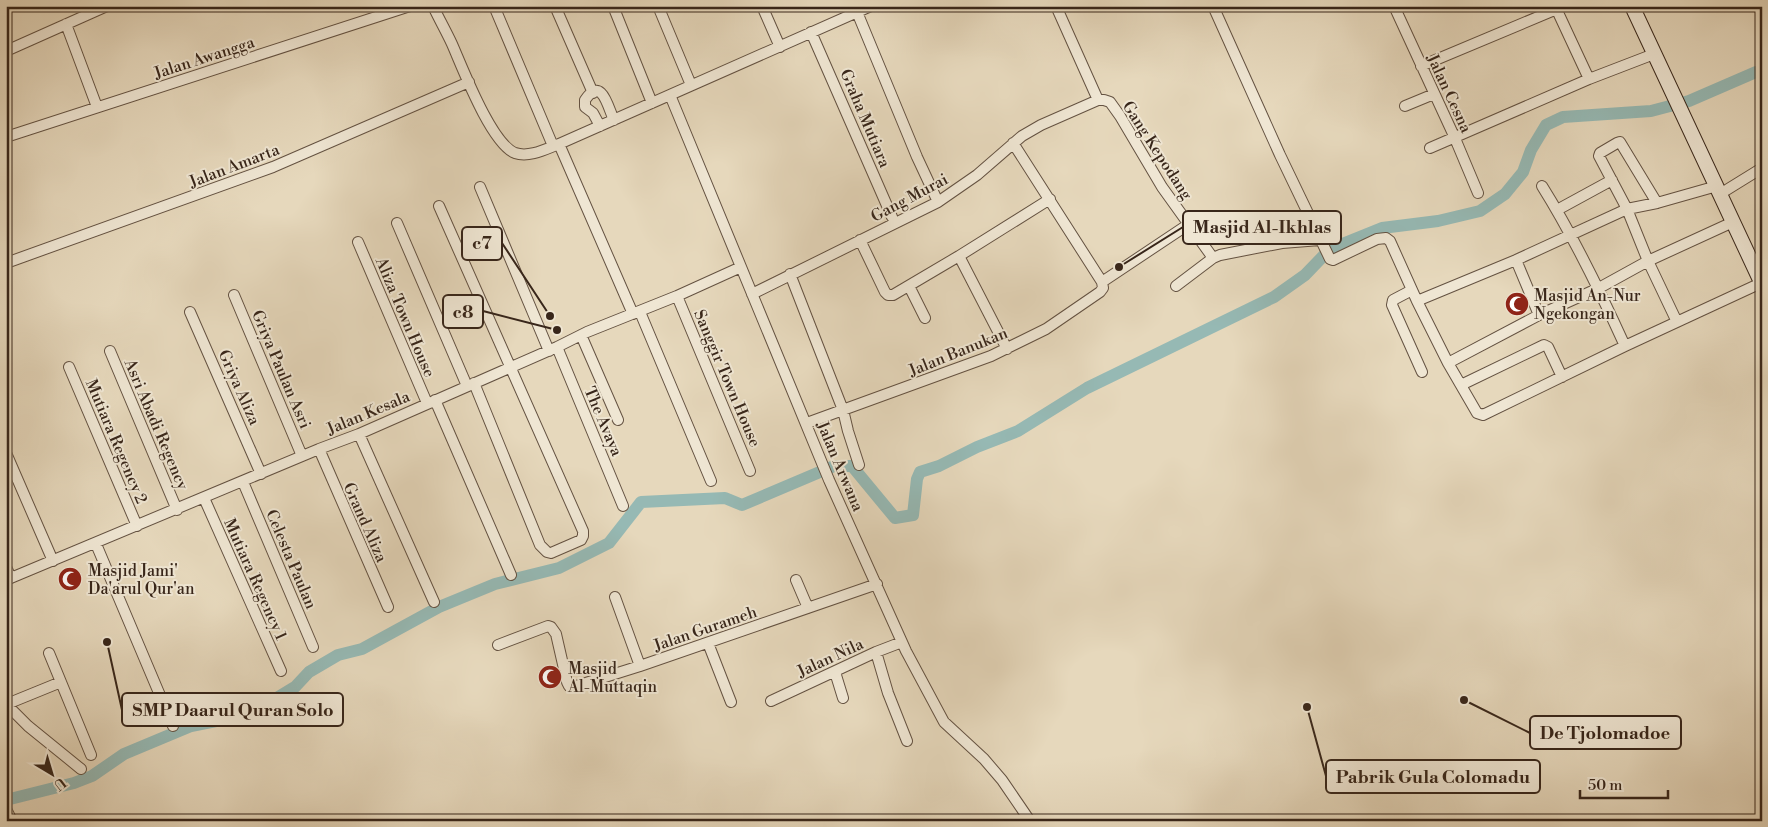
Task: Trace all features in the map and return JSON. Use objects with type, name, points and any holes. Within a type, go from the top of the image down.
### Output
[{"type":"main road","points":[[1632,6],[1762,284]]},
{"type":"street","points":[[7,50],[107,6]]},
{"type":"street","name":"Jalan Awangga","points":[[6,137],[410,6]]},
{"type":"street","points":[[433,6],[486,116],[507,148],[516,154],[528,154],[556,145],[871,6]]},
{"type":"street","points":[[494,6],[556,145],[675,398],[711,481]]},
{"type":"street","points":[[555,6],[593,93]]},
{"type":"street","points":[[613,6],[652,104]]},
{"type":"street","points":[[658,6],[691,85]]},
{"type":"street","points":[[762,6],[780,47]]},
{"type":"street","points":[[1056,6],[1098,100]]},
{"type":"street","points":[[1213,6],[1330,259],[1333,260],[1377,239],[1386,238],[1390,242],[1448,363],[1477,413],[1482,416],[1626,346],[1762,284]]},
{"type":"street","name":"Jalan Cesna","points":[[1394,6],[1478,193]]},
{"type":"street","points":[[1421,66],[1556,8],[1589,79]]},
{"type":"street","points":[[857,12],[917,157],[938,202]]},
{"type":"street","points":[[66,24],[97,107]]},
{"type":"street","name":"Graha Mutiara","points":[[811,32],[892,217]]},
{"type":"street","points":[[1430,148],[1589,79],[1654,54]]},
{"type":"street","name":"Jalan Amarta","points":[[6,264],[273,168],[469,82]]},
{"type":"street","points":[[600,126],[594,113],[586,106],[585,100],[588,95],[597,91],[607,98],[607,106],[614,120]]},
{"type":"street","points":[[1405,106],[1434,94]]},
{"type":"street","name":"Jalan Arwana","points":[[670,95],[829,480],[902,642],[944,722],[984,759],[1002,780],[1030,821]]},
{"type":"street","name":"Gang Murai","points":[[752,294],[938,202],[977,175],[1013,143],[1041,125],[1098,100]]},
{"type":"street","name":"Gang Kepodang","points":[[1098,100],[1110,102],[1162,187],[1213,258]]},
{"type":"street","points":[[1657,203],[1622,143],[1619,142],[1599,154],[1628,210],[1648,260],[1677,322]]},
{"type":"street","points":[[1013,143],[1102,282]]},
{"type":"street","points":[[1417,301],[1516,260],[1628,210],[1718,190],[1762,168]]},
{"type":"street","points":[[1557,210],[1612,180]]},
{"type":"street","points":[[1542,186],[1571,234],[1626,346]]},
{"type":"street","name":"The Avaya","points":[[480,187],[623,506]]},
{"type":"street","points":[[860,240],[885,292],[888,295],[893,295],[1050,199]]},
{"type":"street","points":[[397,223],[540,545],[547,552],[551,552],[577,543],[583,536],[583,531],[439,206]]},
{"type":"street","points":[[1448,363],[1539,316],[1599,288],[1648,260],[1733,222]]},
{"type":"street","name":"Jalan Banukan","points":[[807,424],[991,356],[1046,329],[1100,292],[1103,288],[1102,282],[1189,224]]},
{"type":"street","name":"Aliza Town House","points":[[358,242],[511,575]]},
{"type":"street","points":[[1176,286],[1213,258],[1220,255],[1282,243],[1321,242]]},
{"type":"street","points":[[959,256],[1007,349]]},
{"type":"street","points":[[1516,260],[1539,316]]},
{"type":"street","name":"Jalan Kesala","points":[[9,579],[359,434],[553,349],[580,335],[677,296],[741,267]]},
{"type":"street","points":[[790,274],[844,410],[848,432],[859,465]]},
{"type":"street","points":[[910,286],[925,318]]},
{"type":"street","points":[[1412,290],[1394,300],[1392,305],[1422,372]]},
{"type":"street","name":"Griya Paulan Asri","points":[[234,294],[302,456]]},
{"type":"street","name":"Sanggir Town House","points":[[677,296],[750,472]]},
{"type":"street","name":"Griya Aliza","points":[[190,312],[261,474]]},
{"type":"street","points":[[580,335],[618,420]]},
{"type":"street","points":[[1461,385],[1544,345],[1548,347],[1562,377]]},
{"type":"street","name":"Asri Abadi Regency","points":[[110,351],[177,510]]},
{"type":"street","name":"Mutiara Regency 2","points":[[69,367],[137,526]]},
{"type":"street","points":[[359,434],[434,602]]},
{"type":"street","name":"Grand Aliza","points":[[319,449],[388,607]]},
{"type":"street","points":[[6,453],[53,561]]},
{"type":"street","name":"Celesta Paulan","points":[[243,482],[313,648]]},
{"type":"street","name":"Mutiara Regency 1","points":[[204,498],[280,671]]},
{"type":"street","points":[[96,544],[173,726]]},
{"type":"street","points":[[6,567],[9,579]]},
{"type":"street","points":[[796,580],[808,608]]},
{"type":"street","name":"Jalan Gurameh","points":[[498,645],[548,626],[551,627],[556,634],[567,682],[569,686],[573,687],[708,643],[877,584]]},
{"type":"street","points":[[615,597],[640,666]]},
{"type":"street","name":"Jalan Nila","points":[[771,701],[876,652],[902,642]]},
{"type":"street","points":[[708,643],[731,702]]},
{"type":"street","points":[[876,652],[888,693],[907,741]]},
{"type":"street","points":[[50,653],[91,755]]},
{"type":"street","points":[[835,672],[843,698]]},
{"type":"street","points":[[61,682],[6,704],[28,726],[81,769]]},
{"type":"waterway","points":[[6,800],[74,783],[92,776],[124,754],[191,726],[231,718],[257,710],[295,687],[309,672],[338,655],[362,649],[439,607],[495,584],[559,568],[609,543],[641,502],[725,498],[742,505],[834,466],[852,466],[895,518],[913,515],[917,479],[920,472],[939,466],[977,447],[1018,431],[1087,388],[1274,297],[1305,275],[1330,249],[1382,228],[1438,221],[1480,211],[1505,194],[1523,172],[1531,150],[1546,125],[1563,117],[1651,111],[1689,101],[1756,72],[1762,72]]},
{"type":"place","name":"Masjid Al-Ikhlas","points":[[1119,267]]},
{"type":"place","name":"Masjid An-Nur Ngekongan","points":[[1517,304]]},
{"type":"place","name":"c7","points":[[550,316]]},
{"type":"place","name":"c8","points":[[557,330]]},
{"type":"place","name":"Masjid Jami' Da'arul Qur'an","points":[[70,579]]},
{"type":"place","name":"SMP Daarul Quran Solo","points":[[107,642]]},
{"type":"place","name":"Masjid Al-Muttaqin","points":[[550,677]]},
{"type":"place","name":"De Tjolomadoe","points":[[1464,700]]},
{"type":"place","name":"Pabrik Gula Colomadu","points":[[1307,707]]}]
